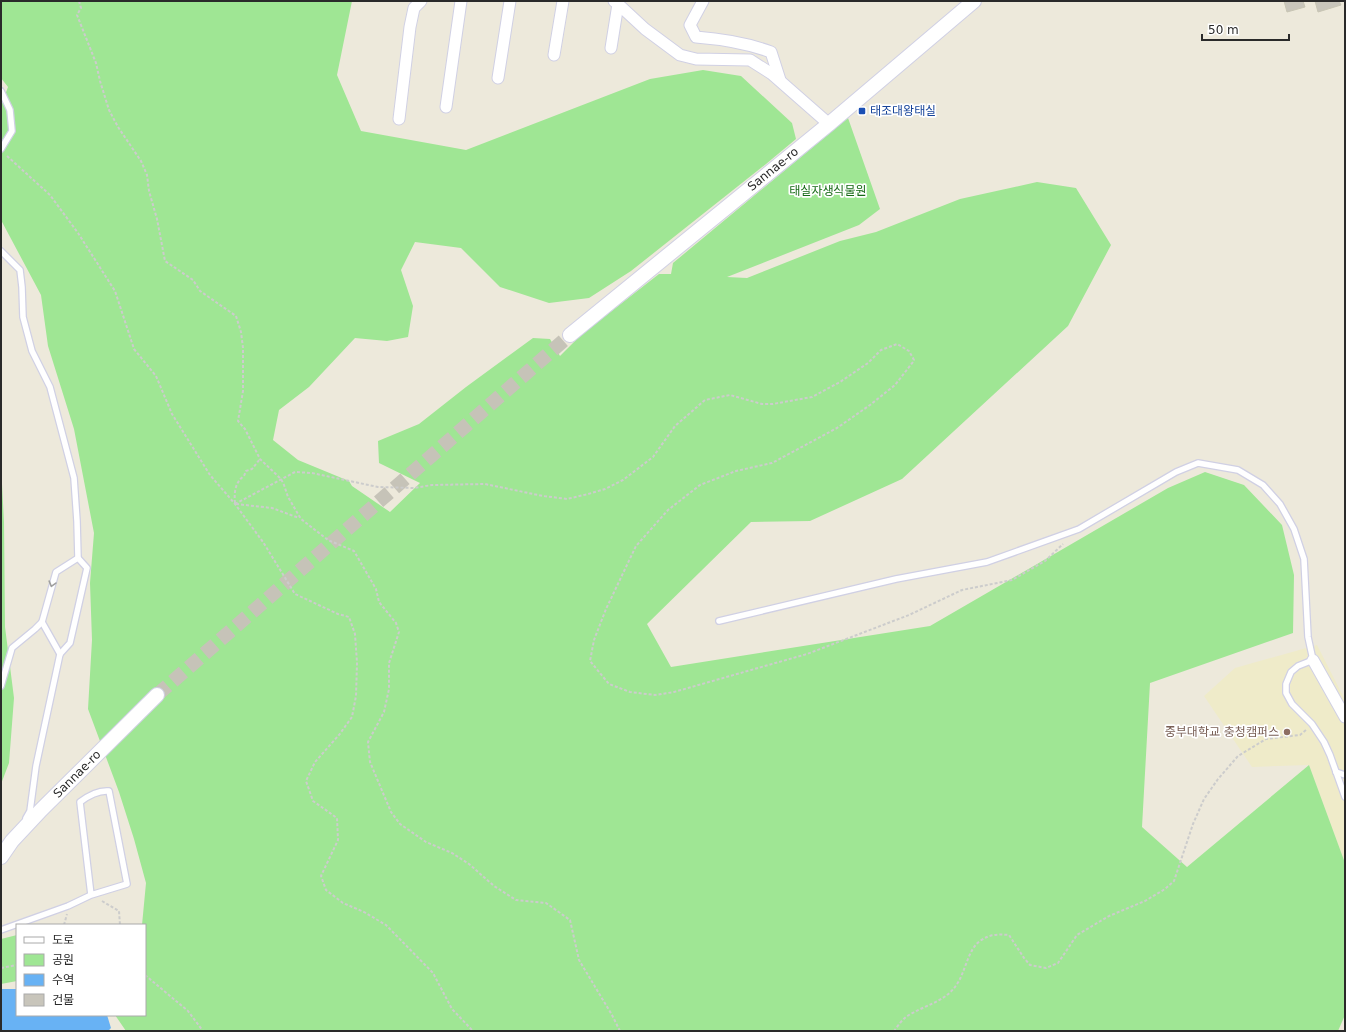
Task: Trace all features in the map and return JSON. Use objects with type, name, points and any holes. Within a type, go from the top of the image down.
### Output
[{"type":"street","points":[[399,119],[410,27],[414,8],[421,1]]},
{"type":"street","points":[[446,107],[461,1]]},
{"type":"street","points":[[498,78],[510,1]]},
{"type":"street","points":[[554,55],[563,1]]},
{"type":"street","points":[[703,1],[690,25],[696,37],[756,46],[771,52],[781,81]]},
{"type":"street","name":"Sannae-ro","points":[[570,335],[829,124],[974,1]]},
{"type":"street","points":[[616,2],[645,29],[680,55],[696,59],[750,60],[781,81],[829,124]]},
{"type":"street","points":[[611,48],[616,2]]},
{"type":"street","points":[[1312,660],[1345,717]]},
{"type":"street","name":"Sannae-ro","points":[[1,857],[12,841],[157,695]]},
{"type":"lane","points":[[1,91],[10,110],[12,131],[1,149]]},
{"type":"lane","points":[[1,251],[20,270],[23,317],[32,351],[50,387],[74,478],[78,558],[87,568],[70,643],[60,654],[36,766],[30,811],[12,841]]},
{"type":"lane","points":[[718,621],[896,578],[987,562],[1079,529],[1176,472],[1198,463],[1238,470],[1263,485],[1280,504],[1294,529],[1304,559],[1308,637],[1312,660],[1298,666],[1291,672],[1288,678],[1286,693],[1292,704],[1312,724],[1324,742],[1345,797]]},
{"type":"lane","points":[[1,686],[12,648],[36,629],[42,622],[56,572],[78,558]]},
{"type":"lane","points":[[42,622],[60,654]]},
{"type":"lane","points":[[1336,772],[1345,775]]},
{"type":"lane","points":[[18,924],[68,906],[91,894],[127,884],[109,791],[101,791],[80,802],[91,894]]},
{"type":"lane","points":[[1,930],[16,925]]},
{"type":"path","points":[[79,1],[81,8],[77,15],[96,63],[109,110],[118,127],[141,161],[147,175],[149,191],[166,261],[193,280],[200,291],[236,316],[241,332],[243,348],[243,391],[238,421],[245,429],[260,459],[284,484],[288,498],[300,519]]},
{"type":"path","points":[[6,155],[50,195],[78,233],[114,291],[134,349],[156,376],[172,414],[210,475],[235,504],[263,542],[295,594],[338,614],[349,617],[355,634],[356,696],[352,717],[339,735],[315,762],[306,781],[313,801],[337,818],[338,840],[321,876],[326,890],[343,903],[364,912],[386,925],[433,972],[452,1009],[473,1031]]},
{"type":"path","points":[[235,504],[294,472],[306,472],[330,476],[378,487],[414,488],[432,485],[485,484],[543,496],[567,499],[605,489],[623,480],[653,457],[675,426],[705,400],[730,394],[762,404],[773,404],[812,397],[840,382],[868,363],[881,350],[897,344],[909,350],[914,360],[895,385],[870,406],[837,428],[772,463],[736,471],[700,485],[668,510],[636,546],[606,609],[594,640],[590,661],[609,684],[630,692],[655,695],[674,692],[807,654],[909,615],[962,590],[1012,580],[1045,561],[1079,529]]},
{"type":"path","points":[[235,504],[234,494],[239,479],[244,476],[246,471],[252,469],[260,459]]},
{"type":"path","points":[[235,504],[272,508],[300,519],[328,540],[354,551],[376,589],[379,602],[396,623],[399,632],[388,663],[390,689],[384,712],[368,742],[370,762],[391,812],[400,824],[426,842],[452,853],[469,864],[494,886],[516,900],[546,904],[570,920],[579,960],[620,1031]]},
{"type":"path","points":[[894,1031],[906,1018],[943,1000],[957,984],[967,961],[978,942],[988,936],[996,934],[1009,935],[1030,965],[1046,968],[1058,963],[1078,935],[1109,916],[1145,901],[1165,889],[1174,881],[1193,824],[1204,799],[1218,779],[1238,756],[1266,739],[1300,735],[1312,724]]},
{"type":"path","points":[[91,894],[119,910],[120,924]]},
{"type":"path","points":[[1,968],[16,965]]},
{"type":"path","points":[[146,976],[188,1011],[203,1031]]},
{"type":"shaded area","name":"중부대학교 충청캠퍼스","points":[[1317,645],[1345,700],[1345,863],[1309,765],[1252,767],[1204,696],[1235,668]]},
{"type":"green space","name":"태실자생식물원","points":[[1,1],[352,1],[337,75],[361,131],[466,150],[650,79],[703,70],[741,76],[792,123],[796,139],[631,271],[589,298],[549,303],[500,287],[461,248],[415,242],[401,270],[413,306],[408,337],[387,341],[355,338],[309,387],[279,410],[273,440],[298,460],[349,481],[352,486],[390,512],[420,483],[379,463],[378,441],[419,424],[466,387],[533,338],[550,339],[560,356],[581,335],[659,274],[671,274],[673,263],[848,118],[880,209],[859,225],[727,277],[747,278],[840,241],[876,232],[960,199],[1037,182],[1076,188],[1111,245],[1068,326],[902,479],[810,521],[751,522],[647,624],[671,667],[930,626],[1168,488],[1205,472],[1244,485],[1282,525],[1294,575],[1293,633],[1150,683],[1142,827],[1187,867],[1309,765],[1345,863],[1345,1015],[1338,1031],[126,1031],[116,1016],[146,1016],[146,924],[142,924],[146,883],[119,792],[88,709],[92,640],[90,583],[94,533],[74,429],[48,346],[41,295],[1,220],[1,105],[8,87],[1,78]]},
{"type":"green space","points":[[1,465],[4,522],[5,627],[14,698],[9,763],[1,784]]},
{"type":"green space","points":[[16,935],[16,981],[1,984],[1,939]]},
{"type":"water","points":[[1,989],[16,989],[16,1016],[107,1016],[111,1028],[108,1031],[1,1031]]},
{"type":"building","points":[[1284,1],[1303,1],[1305,7],[1287,12]]},
{"type":"building","points":[[1315,1],[1339,1],[1341,5],[1318,12]]},
{"type":"tunnel","points":[[157,695],[570,335]]},
{"type":"place","name":"태조대왕태실","points":[[862,111]]},
{"type":"place","name":"중부대학교 충청캠퍼스","points":[[1287,732]]}]
